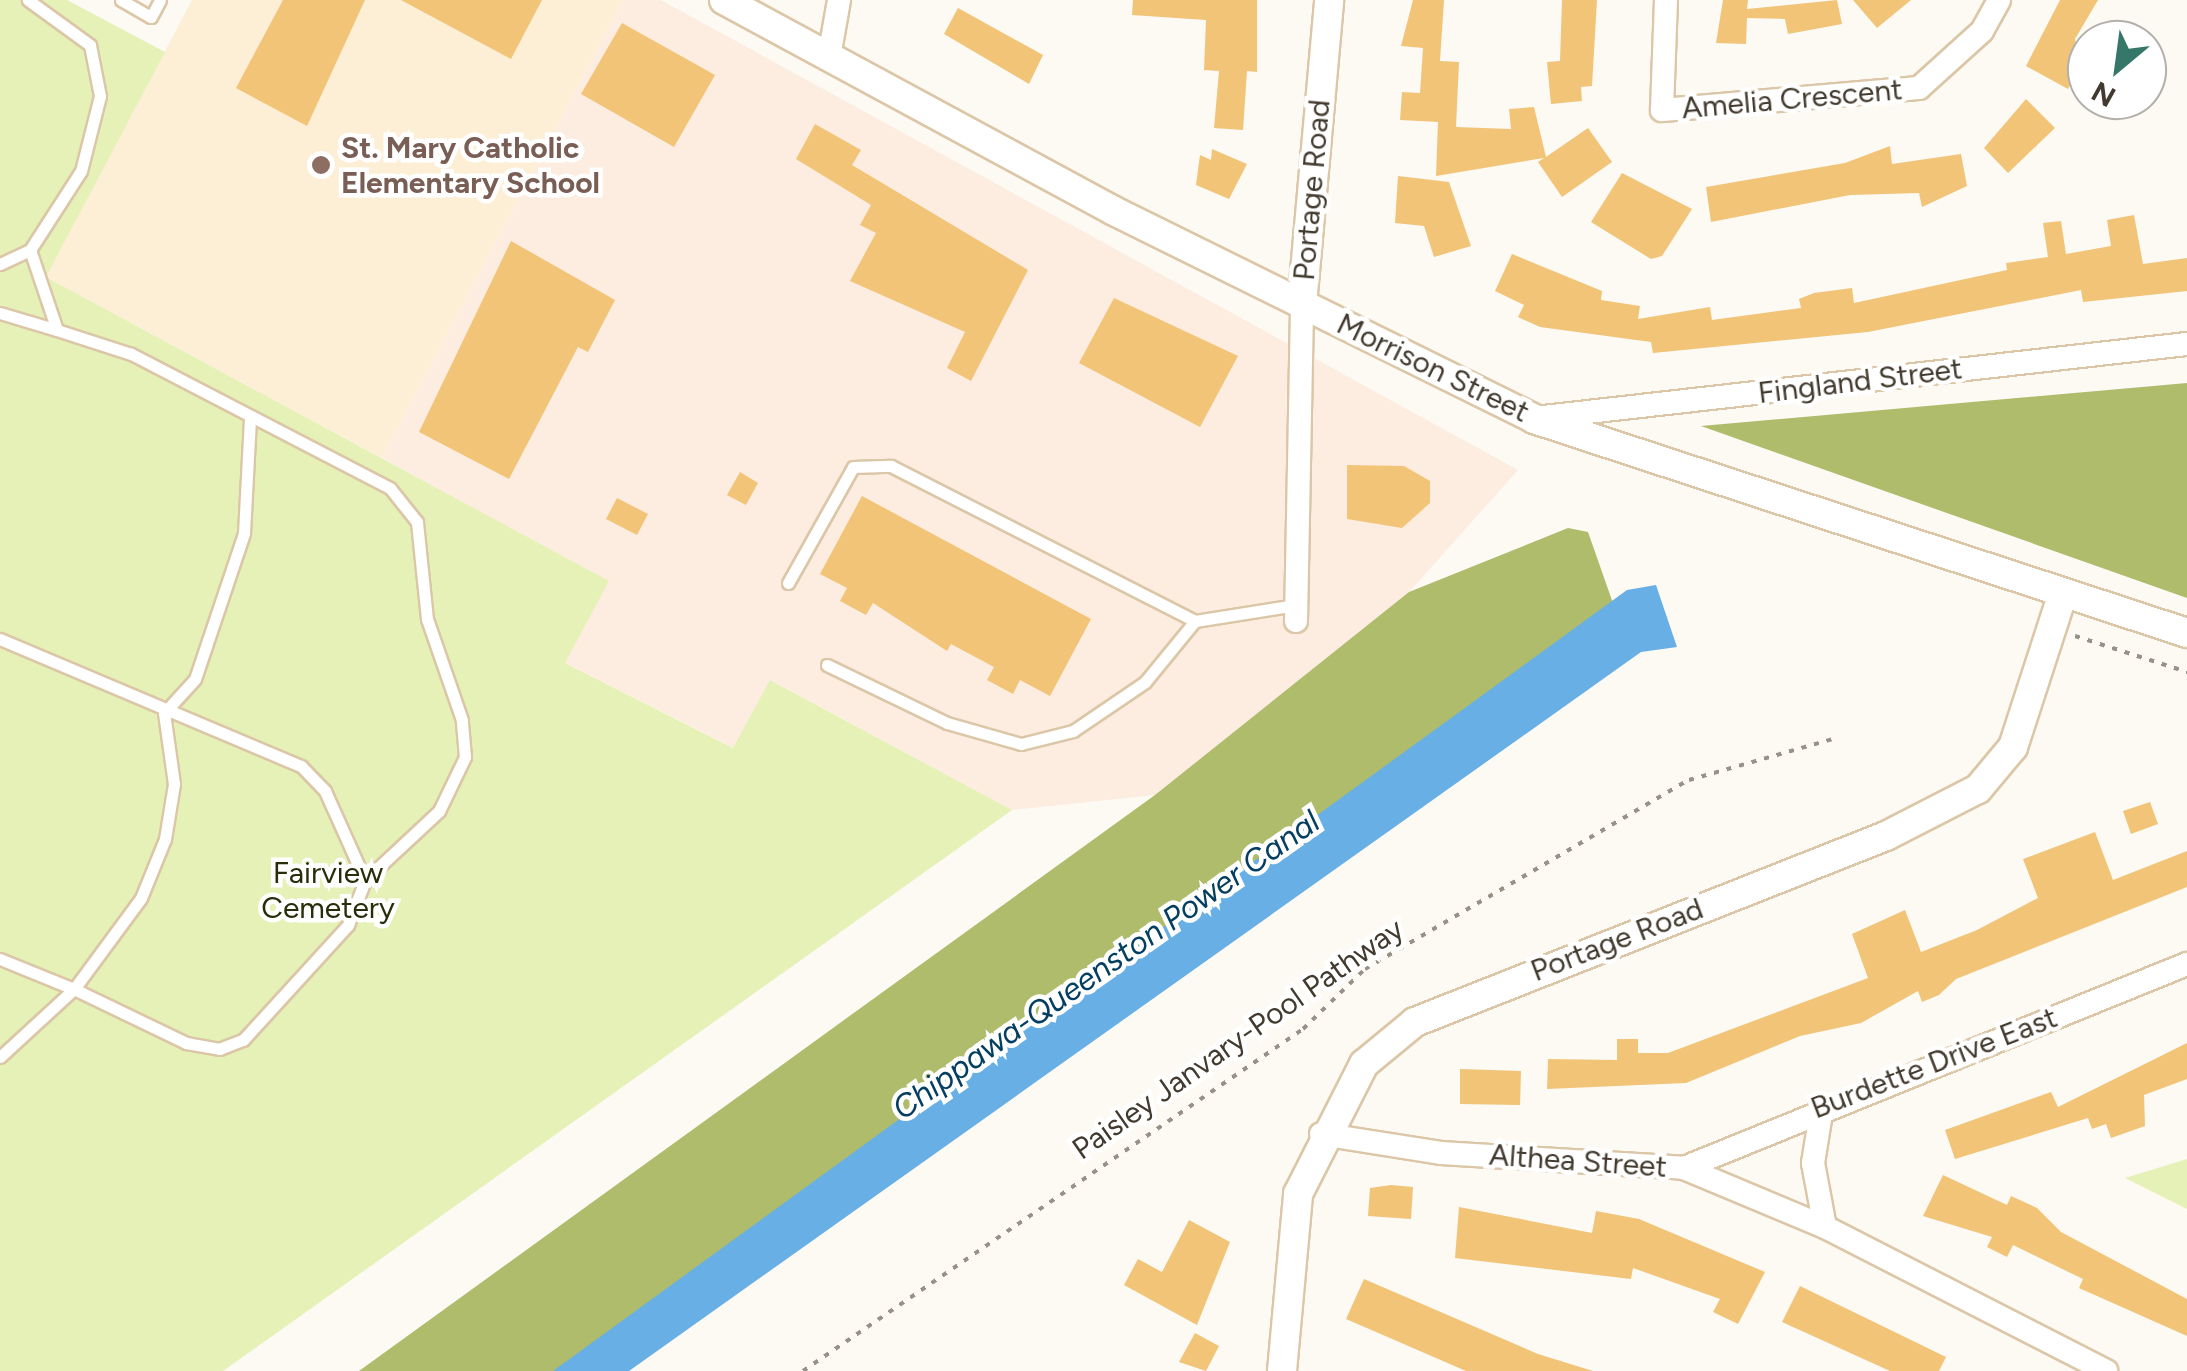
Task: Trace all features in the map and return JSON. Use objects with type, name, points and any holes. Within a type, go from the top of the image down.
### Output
[{"type":"street","name":"Morrison Street","points":[[724,0],[1302,305],[1534,418],[2187,633]]},
{"type":"street","points":[[830,57],[838,0]]},
{"type":"street","name":"Portage Road","points":[[1296,613],[1302,305],[1329,0]]},
{"type":"street","name":"Amelia Crescent","points":[[1666,0],[1665,110],[1919,88],[1982,31],[1999,0]]},
{"type":"street","name":"Fingland Street","points":[[1534,418],[2187,344]]},
{"type":"street","name":"Portage Road","points":[[1282,1371],[1298,1194],[1321,1134],[1364,1064],[1415,1022],[1886,836],[1978,788],[2013,747],[2064,593]]},
{"type":"street","name":"Burdette Drive East","points":[[1684,1168],[1822,1107],[2187,964]]},
{"type":"street","points":[[1822,1107],[1813,1162],[1825,1228]]},
{"type":"street","name":"Althea Street","points":[[1321,1134],[1442,1153],[1684,1168],[1825,1228],[2106,1371]]},
{"type":"lane","points":[[0,264],[30,250],[81,171],[100,96],[90,46],[28,0]]},
{"type":"lane","points":[[121,0],[151,17],[160,0]]},
{"type":"lane","points":[[30,250],[57,330]]},
{"type":"lane","points":[[0,313],[132,354],[250,420],[352,462],[418,522],[427,619],[462,720],[465,757],[439,810],[365,880],[348,926],[244,1040],[219,1049],[186,1043],[74,989],[0,959]]},
{"type":"lane","points":[[164,713],[195,679],[244,533],[250,420]]},
{"type":"lane","points":[[788,583],[853,467],[891,466],[1194,621],[1296,613]]},
{"type":"lane","points":[[828,664],[948,723],[1022,744],[1073,731],[1145,682],[1194,621]]},
{"type":"lane","points":[[0,640],[164,713],[264,743],[301,766],[325,791],[365,880]]},
{"type":"lane","points":[[0,1057],[74,989],[128,926],[166,839],[174,784],[164,713]]},
{"type":"path","points":[[2052,627],[2187,672]]},
{"type":"path","name":"Paisley Janvary-Pool Pathway","points":[[802,1371],[1302,1028],[1364,969],[1690,780],[1833,739]]},
{"type":"shaded area","name":"St. Mary Catholic Elementary School","points":[[192,0],[623,0],[382,458],[46,277]]},
{"type":"shaded area","points":[[623,0],[661,0],[1518,470],[1409,592],[1155,795],[1012,810],[771,680],[734,748],[564,662],[608,581],[382,458]]},
{"type":"green space","name":"Fairview Cemetery","points":[[0,0],[67,0],[165,52],[46,277],[609,581],[565,663],[733,748],[770,680],[1012,810],[223,1371],[0,1371]]},
{"type":"green space","points":[[2187,383],[2187,598],[1701,426]]},
{"type":"green space","points":[[1568,528],[1588,532],[1621,626],[567,1371],[359,1371],[1155,795],[1409,592]]},
{"type":"green space","points":[[2187,1159],[2187,1209],[2125,1178]]},
{"type":"water","name":"Chippawa-Queenston Power Canal","points":[[1656,585],[1677,647],[1641,652],[629,1371],[553,1371],[1627,590]]},
{"type":"building","points":[[283,0],[365,0],[307,126],[236,88]]},
{"type":"building","points":[[401,0],[542,0],[511,59]]},
{"type":"building","points":[[1133,0],[1257,0],[1257,72],[1247,71],[1243,130],[1214,128],[1219,71],[1204,70],[1206,20],[1132,15]]},
{"type":"building","points":[[1413,0],[1444,0],[1440,61],[1459,62],[1456,127],[1511,129],[1509,109],[1534,107],[1546,157],[1588,128],[1612,162],[1562,197],[1538,162],[1544,158],[1436,176],[1438,122],[1400,120],[1402,92],[1420,93],[1423,48],[1401,46]]},
{"type":"building","points":[[1562,0],[1597,0],[1592,86],[1581,87],[1582,101],[1551,104],[1547,62],[1560,61]]},
{"type":"building","points":[[1723,0],[1748,0],[1747,9],[1837,0],[1842,24],[1788,34],[1785,19],[1747,18],[1746,44],[1716,43]]},
{"type":"building","points":[[1853,0],[1911,0],[1877,28]]},
{"type":"building","points":[[2060,0],[2098,0],[2086,20],[2067,20],[2067,88],[2026,66]]},
{"type":"building","points":[[958,8],[1043,55],[1029,84],[944,34]]},
{"type":"building","points":[[622,23],[715,75],[674,147],[581,94]]},
{"type":"building","points":[[2026,99],[2055,128],[2008,173],[1984,148]]},
{"type":"building","points":[[815,124],[861,150],[852,165],[1028,270],[971,381],[947,368],[965,332],[850,281],[876,233],[860,225],[871,205],[796,159]]},
{"type":"building","points":[[1890,146],[1892,164],[1961,154],[1967,186],[1922,207],[1919,193],[1850,195],[1711,222],[1706,187],[1845,163]]},
{"type":"building","points":[[1212,149],[1247,164],[1229,199],[1196,185],[1200,155],[1211,160]]},
{"type":"building","points":[[1622,173],[1692,209],[1662,256],[1651,259],[1591,222]]},
{"type":"building","points":[[1398,176],[1449,182],[1471,246],[1434,257],[1424,226],[1395,223]]},
{"type":"building","points":[[2134,215],[2143,264],[2187,258],[2187,291],[2083,302],[2081,290],[1868,332],[1653,353],[1651,342],[1540,327],[1518,317],[1524,305],[1495,291],[1512,254],[1602,291],[1601,300],[1640,306],[1638,319],[1710,307],[1712,320],[1801,308],[1799,299],[1814,293],[1852,288],[1854,303],[2007,270],[2006,263],[2048,257],[2043,223],[2061,221],[2066,254],[2111,246],[2107,220]]},
{"type":"building","points":[[511,241],[615,300],[588,352],[578,347],[509,479],[419,432]]},
{"type":"building","points":[[1114,298],[1238,356],[1200,427],[1079,363]]},
{"type":"building","points":[[1347,465],[1404,466],[1430,481],[1430,503],[1402,528],[1347,519]]},
{"type":"building","points":[[740,472],[758,483],[746,505],[727,495]]},
{"type":"building","points":[[862,496],[1091,619],[1050,696],[1020,680],[1013,694],[987,680],[994,667],[951,644],[947,651],[873,603],[866,615],[840,601],[847,588],[820,574]]},
{"type":"building","points":[[617,498],[648,514],[637,535],[606,519]]},
{"type":"building","points":[[2150,802],[2158,824],[2131,834],[2123,811]]},
{"type":"building","points":[[2095,832],[2113,880],[2187,851],[2187,887],[1956,979],[1939,995],[1922,1002],[1918,991],[1861,1023],[1800,1036],[1686,1083],[1547,1089],[1548,1059],[1617,1060],[1617,1039],[1638,1039],[1638,1053],[1668,1053],[1868,978],[1852,934],[1905,910],[1921,952],[1977,930],[2038,898],[2023,859]]},
{"type":"building","points":[[2187,1043],[2187,1079],[2144,1095],[2145,1126],[2111,1138],[2106,1124],[2092,1129],[2088,1118],[1955,1159],[1945,1130],[2051,1092],[2058,1107]]},
{"type":"building","points":[[1460,1069],[1521,1071],[1520,1105],[1460,1104]]},
{"type":"building","points":[[1943,1175],[2007,1205],[2011,1196],[2037,1208],[2061,1232],[2187,1299],[2187,1336],[2079,1288],[2083,1279],[2013,1245],[2007,1257],[1987,1247],[1992,1237],[1923,1216]]},
{"type":"building","points":[[1413,1187],[1411,1219],[1368,1216],[1370,1188]]},
{"type":"building","points":[[1459,1207],[1592,1233],[1596,1211],[1639,1219],[1765,1272],[1738,1324],[1713,1312],[1720,1299],[1633,1268],[1631,1279],[1455,1258]]},
{"type":"building","points":[[1189,1220],[1230,1242],[1197,1325],[1124,1285],[1138,1259],[1162,1272]]},
{"type":"building","points":[[1364,1279],[1538,1354],[1593,1371],[1466,1371],[1346,1319]]},
{"type":"building","points":[[1800,1286],[1946,1357],[1939,1371],[1890,1371],[1782,1322]]},
{"type":"building","points":[[1195,1333],[1219,1346],[1206,1371],[1179,1362]]},
{"type":"place","name":"St. Mary Catholic Elementary School","points":[[321,165]]}]
